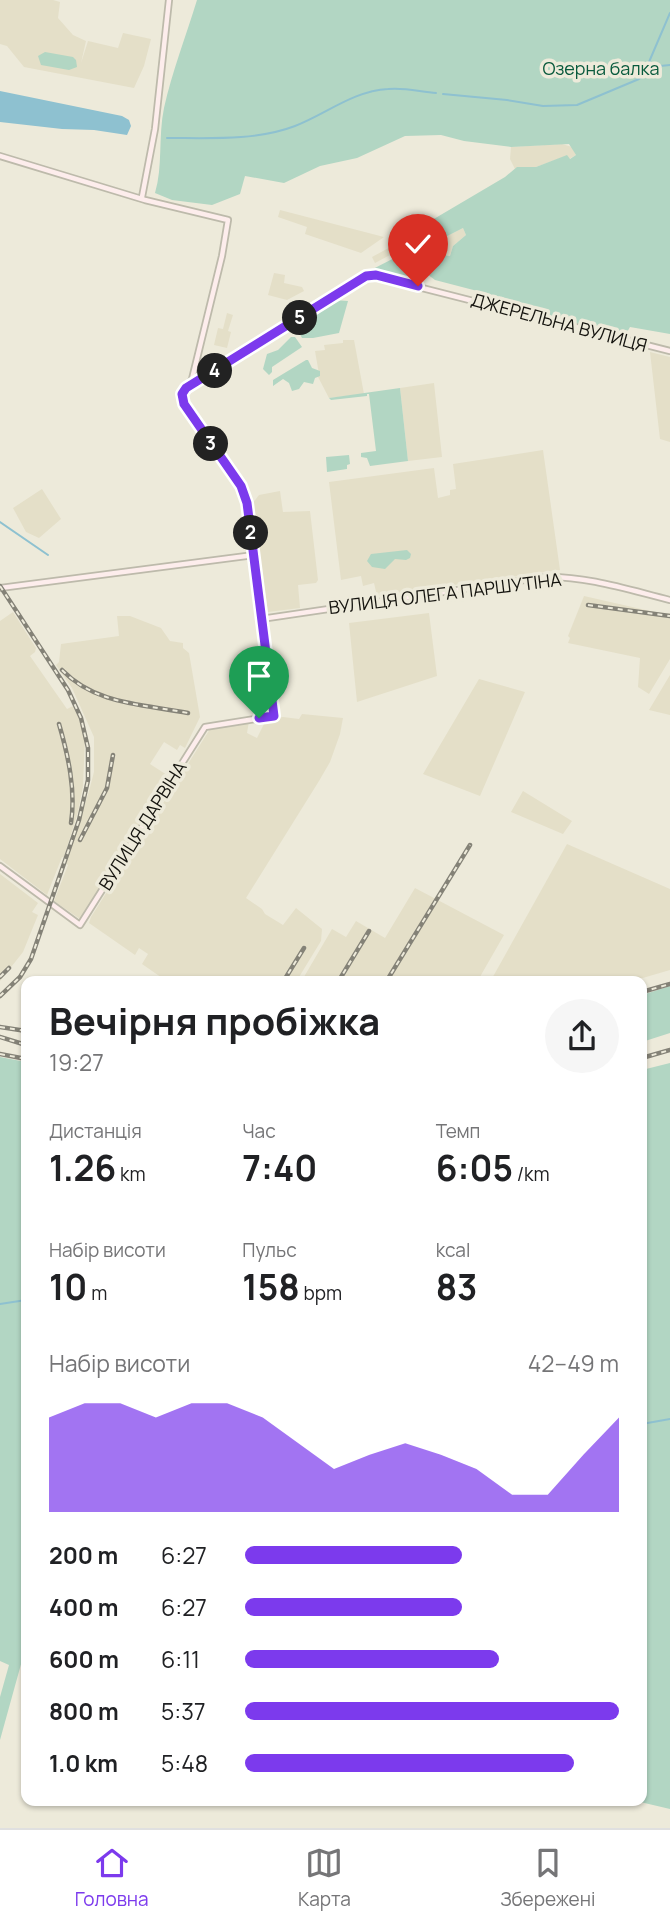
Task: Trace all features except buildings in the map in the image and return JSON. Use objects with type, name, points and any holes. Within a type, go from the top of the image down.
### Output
[{"type":"street","points":[[143,198],[142,190],[155,129],[169,0]]},
{"type":"street","points":[[0,156],[228,220],[199,352],[192,379],[182,394],[182,402],[244,492],[261,619]]},
{"type":"street","name":"ДЖЕРЕЛЬНА ВУЛИЦЯ","points":[[186,388],[366,276],[376,275],[670,351]]},
{"type":"street","points":[[0,588],[254,555]]},
{"type":"street","name":"ВУЛИЦЯ ОЛЕГА ПАРШУТІНА","points":[[261,619],[563,576],[670,600]]},
{"type":"street","name":"ВУЛИЦЯ ДАРВІНА","points":[[0,866],[80,925],[205,727],[274,716],[261,619]]},
{"type":"shaded area","points":[[0,0],[60,2],[58,18],[73,35],[86,41],[81,63],[88,41],[118,48],[123,33],[151,39],[144,66],[134,88],[24,67],[7,46],[0,44]]},
{"type":"shaded area","points":[[562,144],[572,147],[576,155],[536,167],[515,169],[510,159],[511,147]]},
{"type":"shaded area","points":[[280,210],[384,237],[361,253],[305,234],[307,227],[278,217]]},
{"type":"shaded area","points":[[463,228],[466,235],[453,246],[450,256],[442,255],[441,248],[421,259],[425,268],[412,270],[405,247],[375,263],[372,257],[407,238],[411,254]]},
{"type":"shaded area","points":[[274,273],[285,275],[284,283],[302,287],[304,291],[287,300],[268,295]]},
{"type":"shaded area","points":[[227,313],[233,315],[227,348],[214,345],[218,328],[223,329]]},
{"type":"shaded area","points":[[343,340],[354,340],[364,394],[329,398],[317,375],[315,351],[325,350],[324,345],[343,343]]},
{"type":"shaded area","points":[[650,352],[670,357],[670,442],[660,439]]},
{"type":"shaded area","points":[[434,383],[442,457],[408,461],[400,388]]},
{"type":"shaded area","points":[[543,450],[560,570],[377,596],[374,583],[363,586],[361,576],[341,580],[329,482],[434,468],[438,498],[450,495],[450,490],[456,489],[453,464]]},
{"type":"shaded area","points":[[42,489],[61,519],[39,538],[26,532],[13,508]]},
{"type":"shaded area","points":[[280,491],[283,512],[310,511],[318,580],[316,583],[298,585],[300,608],[268,612],[252,504],[259,495]]},
{"type":"shaded area","points":[[584,596],[663,614],[670,613],[670,659],[649,694],[638,687],[640,658],[568,643],[568,636]]},
{"type":"shaded area","points":[[13,612],[36,648],[30,656],[67,709],[73,706],[76,709],[85,738],[83,786],[78,812],[64,857],[47,895],[0,859],[0,621]]},
{"type":"shaded area","points":[[429,613],[437,676],[357,702],[349,623]]},
{"type":"shaded area","points":[[117,616],[130,616],[161,628],[170,641],[183,643],[183,648],[189,653],[200,717],[185,748],[180,745],[177,750],[164,742],[150,764],[167,775],[140,819],[141,823],[80,919],[54,901],[68,865],[66,864],[94,772],[94,737],[72,688],[56,665],[59,662],[61,644],[119,636]]},
{"type":"shaded area","points":[[670,675],[670,715],[649,710]]},
{"type":"shaded area","points":[[479,679],[525,692],[480,796],[423,774]]},
{"type":"shaded area","points":[[302,714],[343,718],[330,762],[246,898],[283,925],[296,908],[322,929],[321,941],[300,976],[159,976],[142,964],[148,954],[139,948],[135,955],[89,923],[210,729],[249,721],[247,733],[257,738],[266,720],[283,717],[299,719]]},
{"type":"shaded area","points":[[523,791],[572,821],[563,834],[511,812]]},
{"type":"shaded area","points":[[567,844],[670,889],[670,970],[647,977],[493,976]]},
{"type":"shaded area","points":[[0,874],[38,903],[32,912],[38,915],[23,952],[0,981]]},
{"type":"shaded area","points":[[415,888],[504,935],[480,976],[305,976],[332,929],[346,937],[356,921],[385,938]]},
{"type":"green space","name":"Озерна балка","points":[[197,0],[670,0],[670,334],[630,327],[626,334],[612,334],[526,311],[523,303],[435,280],[423,271],[425,268],[421,259],[441,247],[442,255],[450,256],[453,246],[466,235],[463,228],[412,254],[405,236],[505,177],[517,167],[536,167],[567,155],[570,159],[576,155],[569,144],[511,147],[441,135],[405,136],[357,158],[320,166],[284,183],[245,176],[240,194],[212,205],[172,200],[155,193],[164,108]]},
{"type":"green space","points":[[45,52],[73,57],[77,67],[69,70],[41,65],[38,56]]},
{"type":"green space","points":[[404,253],[414,283],[369,271]]},
{"type":"green space","points":[[333,300],[348,301],[339,333],[302,338],[295,325]]},
{"type":"green space","points":[[291,337],[295,337],[302,347],[272,367],[269,375],[263,369],[267,354],[278,350]]},
{"type":"green space","points":[[306,360],[312,368],[320,371],[320,376],[315,378],[313,384],[304,382],[299,389],[292,391],[289,383],[283,379],[273,386],[273,380]]},
{"type":"green space","points":[[400,388],[408,461],[370,466],[367,458],[361,457],[361,453],[376,451],[369,394],[331,400],[329,398]]},
{"type":"green space","points":[[349,455],[350,464],[347,469],[327,472],[326,457]]},
{"type":"green space","points":[[407,550],[411,554],[410,558],[395,559],[385,569],[372,567],[367,561],[371,554]]},
{"type":"green space","points":[[670,986],[670,1033],[647,1040],[647,993]]},
{"type":"green space","points":[[0,1057],[21,1061],[21,1664],[0,1740],[0,1697],[9,1665],[0,1661]]},
{"type":"green space","points":[[670,1063],[670,1809],[647,1804],[647,1069]]},
{"type":"water","points":[[0,91],[122,116],[129,120],[131,126],[127,135],[0,122]]},
{"type":"waterway","points":[[639,78],[649,62],[670,13]]},
{"type":"waterway","name":"Озерна балка","points":[[443,94],[543,106],[577,105],[639,79],[660,66],[670,65]]},
{"type":"waterway","name":"Озерна балка","points":[[167,138],[232,138],[264,134],[295,126],[351,98],[375,91],[400,89],[436,93]]},
{"type":"waterway","points":[[0,522],[48,555]]},
{"type":"waterway","points":[[0,1304],[21,1301]]},
{"type":"waterway","points":[[647,1423],[670,1419]]},
{"type":"railway","points":[[0,586],[68,690],[81,718],[88,748],[88,780],[79,820],[31,959],[20,977],[0,996]]},
{"type":"railway","points":[[588,605],[670,616]]},
{"type":"railway","points":[[62,670],[75,682],[105,697],[188,713]]},
{"type":"railway","points":[[59,724],[70,773],[71,823]]},
{"type":"railway","points":[[80,840],[107,788],[113,755]]},
{"type":"railway","points":[[390,976],[470,845]]},
{"type":"railway","points":[[342,976],[369,931]]},
{"type":"railway","points":[[287,976],[304,948]]},
{"type":"railway","points":[[0,977],[9,968]]},
{"type":"railway","points":[[647,991],[670,984]]},
{"type":"railway","points":[[0,1027],[21,1030]]},
{"type":"railway","points":[[0,1037],[21,1043]]},
{"type":"railway","points":[[647,1057],[670,1050]]},
{"type":"railway","points":[[0,1054],[21,1058]]},
{"type":"route","points":[[259,718],[274,716],[247,503],[241,486],[181,400],[182,394],[186,388],[366,276],[376,275],[418,286]]}]
